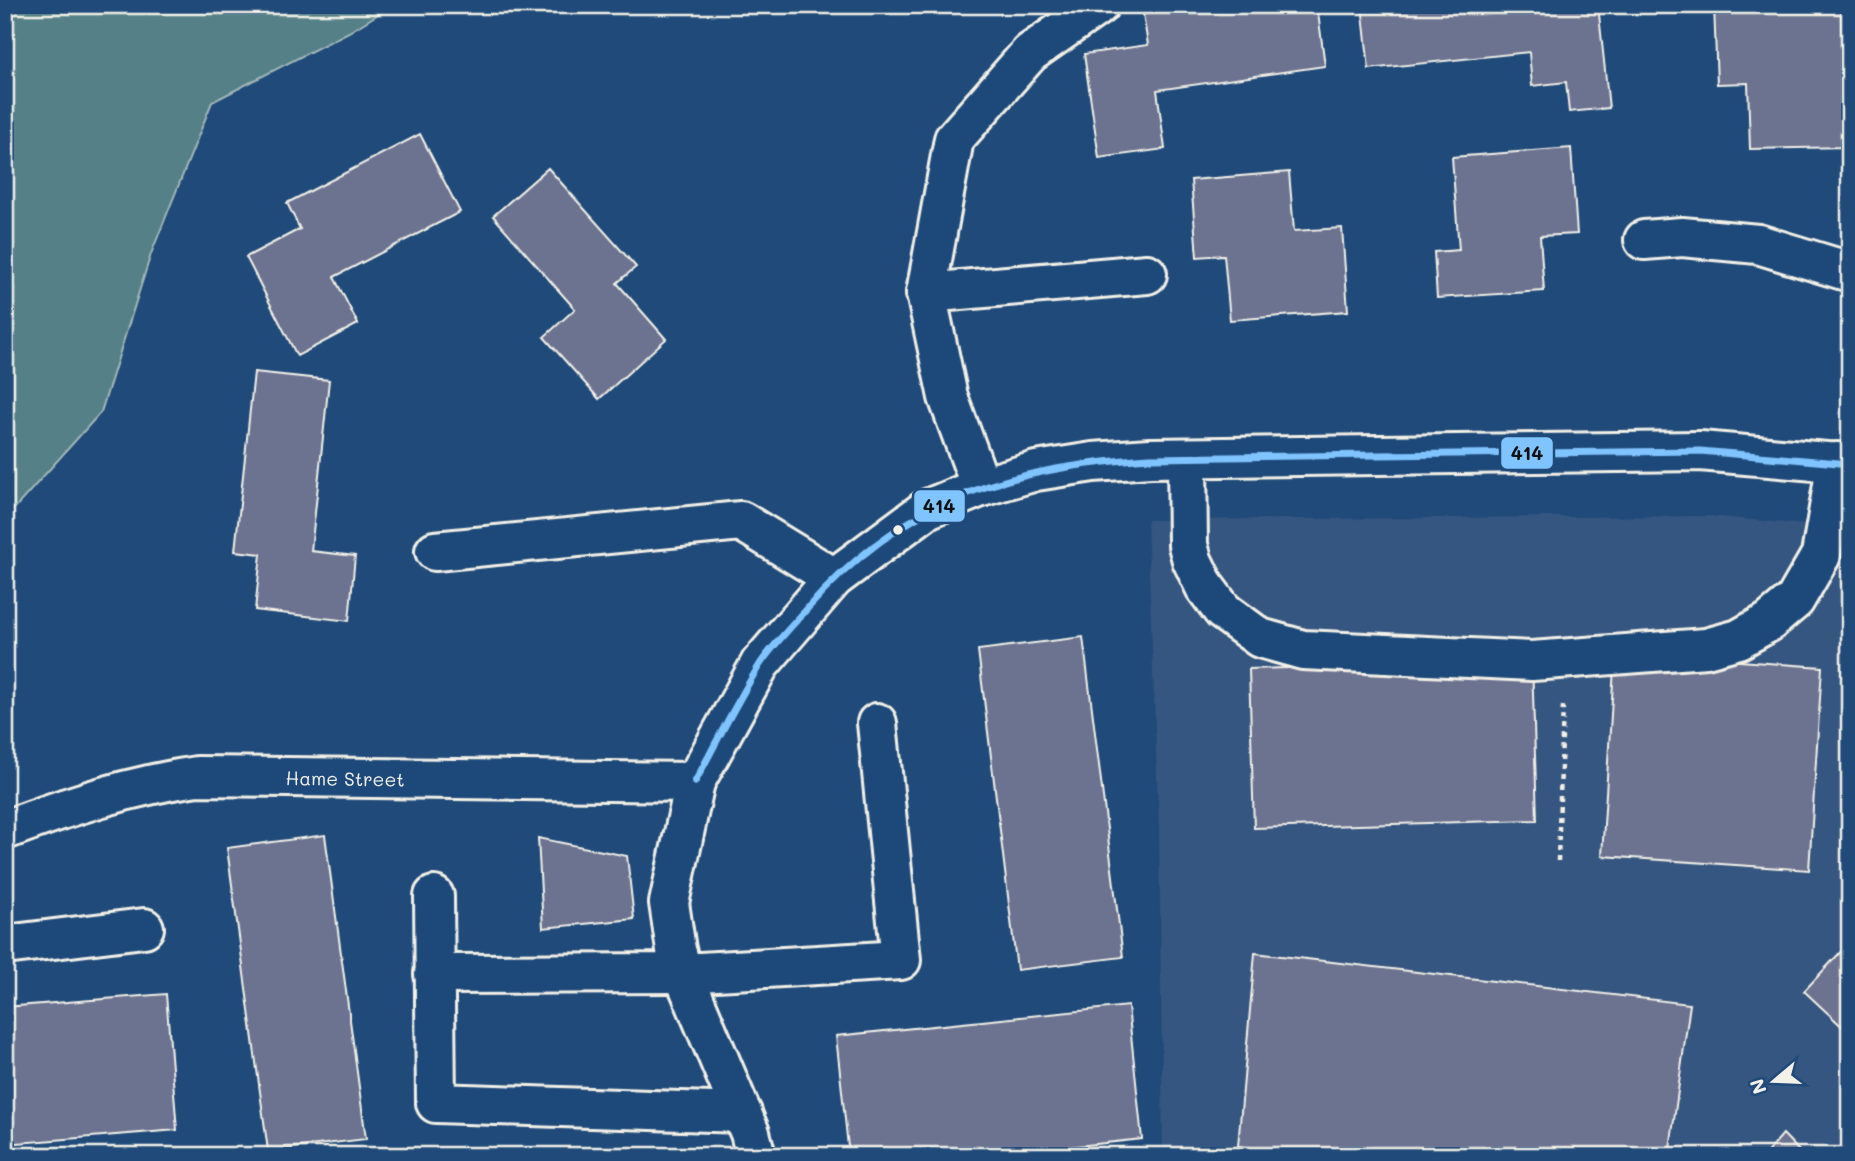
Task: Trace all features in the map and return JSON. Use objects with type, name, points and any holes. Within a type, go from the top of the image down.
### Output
[{"type":"street","points":[[981,487],[948,397],[926,293],[954,139],[1030,53],[1099,5]]},
{"type":"street","points":[[1644,240],[1682,237],[1758,244],[1850,272]]},
{"type":"street","points":[[926,293],[1147,274]]},
{"type":"street","points":[[756,1156],[742,1113],[683,973],[669,903],[695,782],[761,664],[834,578],[928,509],[981,487],[1036,471],[1093,462],[1187,458],[1700,451],[1843,463],[1821,555],[1795,600],[1769,622],[1739,639],[1706,648],[1532,661],[1303,650],[1259,638],[1223,611],[1205,587],[1192,560],[1188,545],[1187,458]]},
{"type":"street","points":[[435,551],[741,521],[834,578]]},
{"type":"street","points":[[434,974],[683,973],[901,960],[877,723]]},
{"type":"street","name":"Hame Street","points":[[5,830],[89,798],[143,784],[197,776],[695,782]]},
{"type":"street","points":[[434,896],[436,1103],[742,1113]]},
{"type":"street","points":[[5,945],[144,928]]},
{"type":"path","points":[[1558,862],[1564,658]]},
{"type":"shaded area","points":[[1709,516],[1850,529],[1850,1156],[1163,1156],[1159,829],[1147,520]]},
{"type":"green space","points":[[5,5],[393,5],[349,32],[212,102],[151,254],[101,412],[5,519]]},
{"type":"building","points":[[1203,5],[1317,5],[1325,66],[1157,90],[1165,149],[1099,158],[1084,54],[1148,45],[1143,14]]},
{"type":"building","points":[[1362,5],[1598,5],[1609,108],[1569,112],[1566,82],[1532,86],[1529,52],[1369,69]]},
{"type":"building","points":[[1714,5],[1841,5],[1843,83],[1850,86],[1850,147],[1750,149],[1748,83],[1717,84]]},
{"type":"building","points":[[420,134],[460,212],[334,277],[358,324],[297,356],[246,257],[300,229],[287,203]]},
{"type":"building","points":[[1571,148],[1577,234],[1540,236],[1544,291],[1437,298],[1434,252],[1459,250],[1452,157]]},
{"type":"building","points":[[548,168],[636,267],[617,283],[666,339],[599,399],[544,337],[575,309],[493,216]]},
{"type":"building","points":[[1289,172],[1294,231],[1342,228],[1348,311],[1230,320],[1224,255],[1197,257],[1191,180]]},
{"type":"building","points":[[254,372],[329,380],[311,551],[355,556],[349,621],[255,610],[261,554],[235,551]]},
{"type":"building","points":[[1083,637],[1123,957],[1017,970],[978,650]]},
{"type":"building","points":[[1615,652],[1822,667],[1809,870],[1602,856]]},
{"type":"building","points":[[1532,661],[1537,820],[1254,828],[1249,669]]},
{"type":"building","points":[[325,835],[366,1139],[268,1151],[227,848]]},
{"type":"building","points":[[538,838],[627,856],[634,919],[543,928]]},
{"type":"building","points":[[1850,942],[1850,1034],[1804,991]]},
{"type":"building","points":[[1255,953],[1690,1004],[1669,1156],[1309,1156],[1238,1146]]},
{"type":"building","points":[[166,994],[177,1130],[5,1144],[5,1007]]},
{"type":"building","points":[[1128,1006],[1142,1139],[985,1156],[849,1156],[836,1036]]},
{"type":"building","points":[[1783,1134],[1804,1156],[1764,1156]]},
{"type":"transit line","name":"414","points":[[695,782],[764,659],[844,571],[882,540],[921,515],[1004,481],[1050,470],[1150,458],[1700,451],[1850,464]]}]
